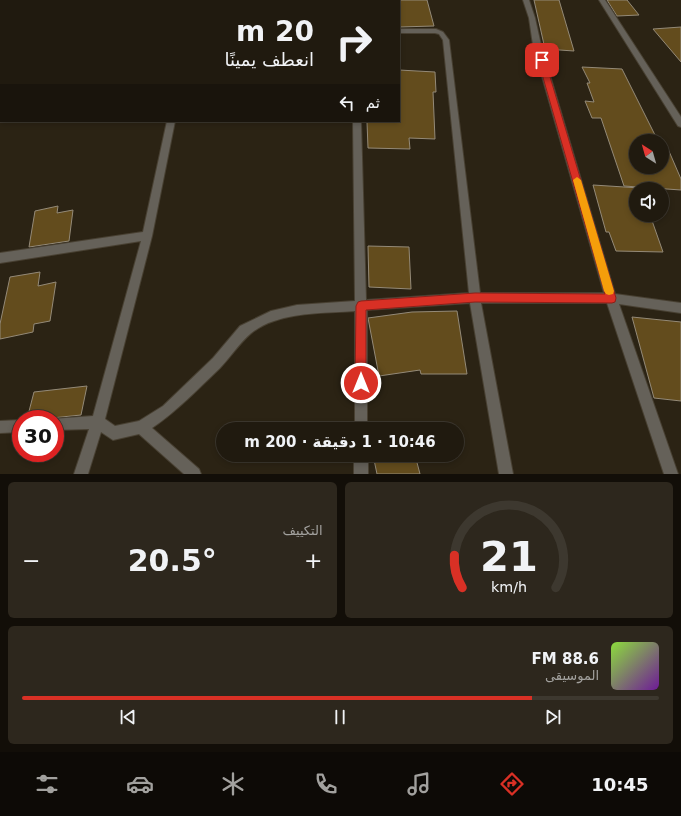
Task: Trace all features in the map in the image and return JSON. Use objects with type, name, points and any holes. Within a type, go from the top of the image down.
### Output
[{"type":"street","points":[[526,0],[612,298],[671,474]]},
{"type":"street","points":[[602,0],[681,124]]},
{"type":"street","points":[[400,31],[436,31],[441,33],[446,40],[475,298],[506,474]]},
{"type":"street","points":[[81,474],[98,422],[147,236],[171,122]]},
{"type":"street","points":[[357,122],[361,306],[361,422]]},
{"type":"street","points":[[0,258],[147,236]]},
{"type":"street","points":[[64,424],[98,422],[113,433],[141,427],[167,410],[216,362],[244,330],[271,316],[297,310],[475,298],[612,298],[681,308]]},
{"type":"street","points":[[0,427],[12,426]]},
{"type":"street","points":[[141,427],[194,474]]},
{"type":"street","points":[[361,462],[361,474]]},
{"type":"building","points":[[400,0],[427,0],[434,26],[400,27]]},
{"type":"building","points":[[534,0],[559,0],[574,51],[545,49]]},
{"type":"building","points":[[607,0],[627,0],[639,15],[617,16]]},
{"type":"building","points":[[681,27],[681,62],[653,29]]},
{"type":"building","points":[[582,67],[622,69],[654,134],[629,134],[629,174],[669,174],[669,151],[681,179],[681,190],[669,189],[669,182],[629,182],[629,186],[624,186],[601,118],[592,118],[585,101],[594,102],[587,83],[590,83]]},
{"type":"building","points":[[400,70],[435,72],[436,92],[433,92],[435,139],[409,138],[410,149],[368,148],[367,122],[400,122]]},
{"type":"building","points":[[593,185],[629,187],[629,222],[652,222],[663,252],[616,251],[609,232],[606,232]]},
{"type":"building","points":[[58,206],[57,213],[73,210],[69,241],[29,247],[35,211]]},
{"type":"building","points":[[368,246],[409,247],[411,289],[369,287]]},
{"type":"building","points":[[40,272],[38,286],[56,282],[50,321],[34,324],[33,332],[0,339],[0,324],[10,277]]},
{"type":"building","points":[[457,311],[467,374],[421,374],[420,370],[379,376],[368,318],[412,312]]},
{"type":"building","points":[[632,317],[681,322],[681,401],[654,398]]},
{"type":"building","points":[[87,386],[81,415],[64,417],[64,410],[29,410],[34,392]]},
{"type":"building","points":[[374,462],[417,462],[420,474],[377,474]]},
{"type":"slow traffic","points":[[577,180],[609,291]]},
{"type":"route","points":[[361,383],[361,306],[475,298],[612,298],[542,60]]}]
